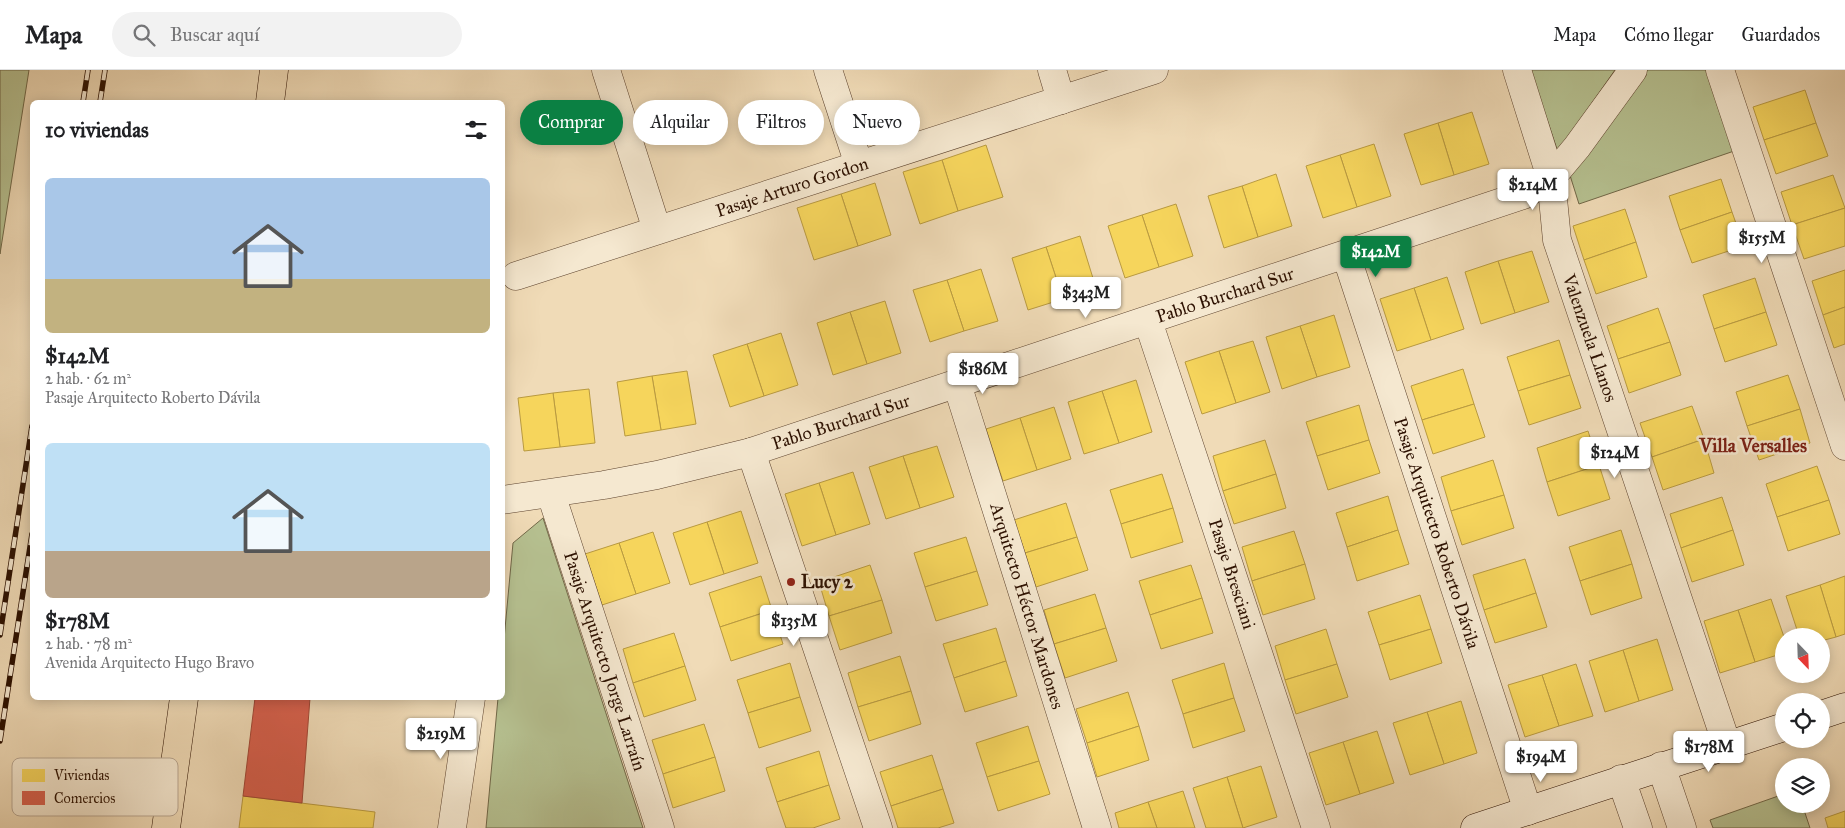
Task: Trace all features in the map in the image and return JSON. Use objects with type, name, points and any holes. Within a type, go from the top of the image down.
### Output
[{"type":"main road","points":[[270,100],[274,70]]},
{"type":"main road","points":[[176,758],[184,700]]},
{"type":"street","points":[[606,70],[657,230]]},
{"type":"street","points":[[828,70],[859,165]]},
{"type":"street","points":[[1052,70],[1062,100]]},
{"type":"street","name":"Pasaje Arturo Gordon","points":[[516,276],[1154,70]]},
{"type":"street","name":"Valenzuela Llanos","points":[[1517,70],[1552,178],[1557,240],[1728,745]]},
{"type":"street","name":"Pablo Burchard Sur","points":[[505,500],[551,494],[657,476],[751,452],[1523,195],[1552,178],[1633,70]]},
{"type":"street","points":[[1720,70],[1845,446]]},
{"type":"street","name":"Pasaje Arquitecto Roberto Dávila","points":[[1346,255],[1528,810]]},
{"type":"street","name":"Pasaje Bresciani","points":[[1148,321],[1316,828]]},
{"type":"street","name":"Arquitecto Héctor Mardones","points":[[957,384],[1097,828]]},
{"type":"street","points":[[751,452],[878,828]]},
{"type":"street","name":"Pasaje Arquitecto Jorge Larraín","points":[[551,494],[660,828]]},
{"type":"street","points":[[452,828],[471,700]]},
{"type":"street","points":[[1830,712],[1845,707]]},
{"type":"street","points":[[1475,828],[1775,730]]},
{"type":"street","points":[[1661,766],[1682,828]]},
{"type":"street","points":[[1622,779],[1638,828]]},
{"type":"green space","points":[[0,70],[29,70],[0,254]]},
{"type":"green space","points":[[1530,70],[1615,70],[1558,152]]},
{"type":"green space","points":[[1642,70],[1709,70],[1740,149],[1579,204],[1568,169]]},
{"type":"green space","points":[[543,518],[643,828],[486,828],[498,700],[505,700],[505,629],[513,543]]},
{"type":"green space","points":[[1775,797],[1775,813],[1805,813],[1810,828],[1713,828],[1710,820]]},
{"type":"building: Viviendas","points":[[1805,90],[1816,123],[1764,140],[1753,107]]},
{"type":"building: Viviendas","points":[[1472,112],[1489,164],[1454,175],[1438,123]]},
{"type":"building: Viviendas","points":[[1438,123],[1454,175],[1421,185],[1404,134]]},
{"type":"building: Viviendas","points":[[1816,123],[1828,156],[1776,174],[1764,140]]},
{"type":"building: Viviendas","points":[[1374,144],[1391,196],[1357,207],[1340,155]]},
{"type":"building: Viviendas","points":[[986,145],[1003,197],[958,211],[942,160]]},
{"type":"building: Viviendas","points":[[1340,155],[1357,207],[1323,218],[1306,166]]},
{"type":"building: Viviendas","points":[[942,160],[958,211],[920,224],[903,172]]},
{"type":"building: Viviendas","points":[[1276,174],[1292,226],[1258,237],[1242,186]]},
{"type":"building: Viviendas","points":[[1833,175],[1845,208],[1792,225],[1781,192]]},
{"type":"building: Viviendas","points":[[1721,179],[1732,212],[1680,230],[1669,196]]},
{"type":"building: Viviendas","points":[[875,183],[891,235],[858,246],[841,194]]},
{"type":"building: Viviendas","points":[[1242,186],[1258,237],[1224,248],[1208,196]]},
{"type":"building: Viviendas","points":[[841,194],[858,246],[814,260],[797,208]]},
{"type":"building: Viviendas","points":[[1176,204],[1193,256],[1159,267],[1142,215]]},
{"type":"building: Viviendas","points":[[1845,208],[1845,246],[1804,259],[1792,225]]},
{"type":"building: Viviendas","points":[[1625,209],[1636,242],[1584,260],[1573,226]]},
{"type":"building: Viviendas","points":[[1732,212],[1744,246],[1692,263],[1680,230]]},
{"type":"building: Viviendas","points":[[1142,215],[1159,267],[1125,278],[1108,226]]},
{"type":"building: Viviendas","points":[[1080,236],[1096,288],[1063,299],[1046,247]]},
{"type":"building: Viviendas","points":[[1636,242],[1647,277],[1596,294],[1584,260]]},
{"type":"building: Viviendas","points":[[1046,247],[1063,299],[1028,310],[1012,258]]},
{"type":"building: Viviendas","points":[[1532,251],[1549,302],[1515,313],[1498,261]]},
{"type":"building: Viviendas","points":[[1498,261],[1515,313],[1481,324],[1465,272]]},
{"type":"building: Viviendas","points":[[981,269],[998,321],[964,331],[947,280]]},
{"type":"building: Viviendas","points":[[1845,270],[1845,307],[1823,315],[1812,281]]},
{"type":"building: Viviendas","points":[[1447,277],[1464,329],[1431,340],[1414,288]]},
{"type":"building: Viviendas","points":[[1755,278],[1766,312],[1714,329],[1703,295]]},
{"type":"building: Viviendas","points":[[947,280],[964,331],[930,342],[913,290]]},
{"type":"building: Viviendas","points":[[1414,288],[1431,340],[1397,351],[1380,299]]},
{"type":"building: Viviendas","points":[[885,301],[901,353],[867,364],[850,312]]},
{"type":"building: Viviendas","points":[[1845,307],[1845,344],[1834,348],[1823,315]]},
{"type":"building: Viviendas","points":[[1658,308],[1670,342],[1618,359],[1607,326]]},
{"type":"building: Viviendas","points":[[850,312],[867,364],[833,375],[817,323]]},
{"type":"building: Viviendas","points":[[1766,312],[1777,345],[1725,362],[1714,329]]},
{"type":"building: Viviendas","points":[[1334,315],[1350,367],[1317,377],[1300,326]]},
{"type":"building: Viviendas","points":[[1300,326],[1317,377],[1282,389],[1266,337]]},
{"type":"building: Viviendas","points":[[781,333],[798,385],[764,396],[747,344]]},
{"type":"building: Viviendas","points":[[1559,340],[1570,375],[1518,391],[1507,357]]},
{"type":"building: Viviendas","points":[[1253,341],[1270,392],[1236,403],[1219,351]]},
{"type":"building: Viviendas","points":[[1670,342],[1681,375],[1629,393],[1618,359]]},
{"type":"building: Viviendas","points":[[747,344],[764,396],[730,407],[713,355]]},
{"type":"building: Viviendas","points":[[1219,351],[1236,403],[1202,414],[1185,362]]},
{"type":"building: Viviendas","points":[[1463,369],[1474,404],[1422,420],[1411,386]]},
{"type":"building: Viviendas","points":[[687,371],[696,424],[661,430],[652,376]]},
{"type":"building: Viviendas","points":[[1570,375],[1581,408],[1529,425],[1518,391]]},
{"type":"building: Viviendas","points":[[1788,375],[1800,409],[1747,426],[1736,392]]},
{"type":"building: Viviendas","points":[[652,376],[661,430],[625,436],[617,382]]},
{"type":"building: Viviendas","points":[[1136,380],[1152,432],[1119,443],[1102,391]]},
{"type":"building: Viviendas","points":[[589,389],[595,443],[560,447],[553,393]]},
{"type":"building: Viviendas","points":[[1102,391],[1119,443],[1084,454],[1068,402]]},
{"type":"building: Viviendas","points":[[553,393],[560,447],[524,451],[518,398]]},
{"type":"building: Viviendas","points":[[1474,404],[1485,437],[1433,454],[1422,420]]},
{"type":"building: Viviendas","points":[[1359,405],[1369,440],[1317,456],[1306,422]]},
{"type":"building: Viviendas","points":[[1692,406],[1704,439],[1652,457],[1640,423]]},
{"type":"building: Viviendas","points":[[1054,407],[1071,459],[1037,470],[1020,418]]},
{"type":"building: Viviendas","points":[[1800,409],[1810,443],[1759,460],[1747,426]]},
{"type":"building: Viviendas","points":[[1020,418],[1037,470],[1003,481],[986,429]]},
{"type":"building: Viviendas","points":[[1588,431],[1599,465],[1547,482],[1537,448]]},
{"type":"building: Viviendas","points":[[1704,439],[1714,473],[1663,490],[1652,457]]},
{"type":"building: Viviendas","points":[[1265,440],[1276,474],[1223,491],[1213,456]]},
{"type":"building: Viviendas","points":[[1369,440],[1380,473],[1328,490],[1317,456]]},
{"type":"building: Viviendas","points":[[937,446],[954,497],[920,508],[903,456]]},
{"type":"building: Viviendas","points":[[903,456],[920,508],[886,519],[869,467]]},
{"type":"building: Viviendas","points":[[1493,460],[1504,495],[1451,511],[1441,477]]},
{"type":"building: Viviendas","points":[[1599,465],[1610,499],[1558,516],[1547,482]]},
{"type":"building: Viviendas","points":[[1817,466],[1829,500],[1777,517],[1766,484]]},
{"type":"building: Viviendas","points":[[853,472],[870,524],[836,535],[819,483]]},
{"type":"building: Viviendas","points":[[1162,474],[1173,508],[1121,524],[1110,490]]},
{"type":"building: Viviendas","points":[[1276,474],[1286,508],[1234,524],[1223,491]]},
{"type":"building: Viviendas","points":[[819,483],[836,535],[802,546],[785,494]]},
{"type":"building: Viviendas","points":[[1504,495],[1514,528],[1462,545],[1451,511]]},
{"type":"building: Viviendas","points":[[1388,496],[1398,530],[1347,547],[1336,513]]},
{"type":"building: Viviendas","points":[[1722,497],[1733,530],[1681,548],[1670,514]]},
{"type":"building: Viviendas","points":[[1829,500],[1840,534],[1788,551],[1777,517]]},
{"type":"building: Viviendas","points":[[1066,503],[1077,537],[1025,553],[1014,520]]},
{"type":"building: Viviendas","points":[[1173,508],[1183,542],[1131,558],[1121,524]]},
{"type":"building: Viviendas","points":[[741,511],[758,563],[724,574],[707,522]]},
{"type":"building: Viviendas","points":[[707,522],[724,574],[690,585],[673,533]]},
{"type":"building: Viviendas","points":[[1398,530],[1409,564],[1357,581],[1347,547]]},
{"type":"building: Viviendas","points":[[1621,530],[1632,564],[1580,581],[1569,547]]},
{"type":"building: Viviendas","points":[[1733,530],[1744,565],[1692,582],[1681,548]]},
{"type":"building: Viviendas","points":[[1294,531],[1305,564],[1252,581],[1242,547]]},
{"type":"building: Viviendas","points":[[653,532],[670,583],[636,594],[619,543]]},
{"type":"building: Viviendas","points":[[966,537],[977,571],[925,587],[914,553]]},
{"type":"building: Viviendas","points":[[1077,537],[1088,570],[1036,587],[1025,553]]},
{"type":"building: Viviendas","points":[[619,543],[636,594],[602,605],[585,554]]},
{"type":"building: Viviendas","points":[[1525,559],[1536,593],[1484,610],[1473,575]]},
{"type":"building: Viviendas","points":[[1305,564],[1315,599],[1263,615],[1252,581]]},
{"type":"building: Viviendas","points":[[1632,564],[1642,598],[1591,615],[1580,581]]},
{"type":"building: Viviendas","points":[[870,565],[882,600],[829,616],[819,582]]},
{"type":"building: Viviendas","points":[[1191,565],[1202,598],[1150,615],[1139,581]]},
{"type":"building: Viviendas","points":[[977,571],[988,605],[936,621],[925,587]]},
{"type":"building: Viviendas","points":[[761,576],[772,610],[720,627],[709,593]]},
{"type":"building: Viviendas","points":[[1845,576],[1845,634],[1836,637],[1820,585]]},
{"type":"building: Viviendas","points":[[1820,585],[1836,637],[1830,639],[1830,628],[1796,628],[1786,596]]},
{"type":"building: Viviendas","points":[[1536,593],[1547,627],[1495,643],[1484,610]]},
{"type":"building: Viviendas","points":[[1095,594],[1106,628],[1054,644],[1044,610]]},
{"type":"building: Viviendas","points":[[1420,595],[1431,629],[1379,645],[1368,612]]},
{"type":"building: Viviendas","points":[[1202,598],[1213,633],[1161,649],[1150,615]]},
{"type":"building: Viviendas","points":[[1771,599],[1781,628],[1775,628],[1775,656],[1755,662],[1738,610]]},
{"type":"building: Viviendas","points":[[882,600],[892,633],[840,650],[829,616]]},
{"type":"building: Viviendas","points":[[772,610],[783,644],[731,661],[720,627]]},
{"type":"building: Viviendas","points":[[1738,610],[1755,662],[1720,673],[1704,621]]},
{"type":"building: Viviendas","points":[[996,628],[1006,661],[954,678],[943,644]]},
{"type":"building: Viviendas","points":[[1106,628],[1117,661],[1065,678],[1054,644]]},
{"type":"building: Viviendas","points":[[1326,629],[1337,664],[1285,680],[1275,646]]},
{"type":"building: Viviendas","points":[[1431,629],[1442,663],[1390,680],[1379,645]]},
{"type":"building: Viviendas","points":[[674,633],[685,666],[633,683],[623,649]]},
{"type":"building: Viviendas","points":[[1657,639],[1673,690],[1639,701],[1623,650]]},
{"type":"building: Viviendas","points":[[1623,650],[1639,701],[1605,712],[1589,661]]},
{"type":"building: Viviendas","points":[[900,656],[911,691],[858,707],[848,673]]},
{"type":"building: Viviendas","points":[[1006,661],[1017,696],[965,712],[954,678]]},
{"type":"building: Viviendas","points":[[790,663],[800,697],[748,713],[737,680]]},
{"type":"building: Viviendas","points":[[1224,663],[1234,698],[1183,714],[1172,680]]},
{"type":"building: Viviendas","points":[[1337,664],[1348,697],[1296,714],[1285,680]]},
{"type":"building: Viviendas","points":[[1576,664],[1593,716],[1559,726],[1542,675]]},
{"type":"building: Viviendas","points":[[685,666],[696,700],[644,717],[633,683]]},
{"type":"building: Viviendas","points":[[1542,675],[1559,726],[1525,737],[1508,685]]},
{"type":"building: Viviendas","points":[[911,691],[921,724],[869,741],[858,707]]},
{"type":"building: Viviendas","points":[[1128,692],[1139,726],[1087,743],[1076,709]]},
{"type":"building: Viviendas","points":[[800,697],[811,731],[759,748],[748,713]]},
{"type":"building: Viviendas","points":[[1234,698],[1245,731],[1193,748],[1183,714]]},
{"type":"building: Viviendas","points":[[1461,701],[1477,753],[1444,764],[1427,712]]},
{"type":"building: Viviendas","points":[[1427,712],[1444,764],[1410,775],[1393,723]]},
{"type":"building: Viviendas","points":[[704,724],[715,757],[663,774],[652,740]]},
{"type":"building: Viviendas","points":[[1028,726],[1039,761],[987,777],[976,743]]},
{"type":"building: Viviendas","points":[[1139,726],[1149,760],[1097,777],[1087,743]]},
{"type":"building: Viviendas","points":[[1377,731],[1394,783],[1360,794],[1343,742]]},
{"type":"building: Viviendas","points":[[1343,742],[1360,794],[1326,805],[1309,753]]},
{"type":"building: Viviendas","points":[[819,751],[829,785],[777,802],[766,768]]},
{"type":"building: Viviendas","points":[[932,755],[943,789],[891,806],[880,772]]},
{"type":"building: Viviendas","points":[[715,757],[725,791],[673,808],[663,774]]},
{"type":"building: Viviendas","points":[[1039,761],[1050,794],[998,811],[987,777]]},
{"type":"building: Viviendas","points":[[1261,766],[1277,817],[1243,828],[1227,777]]},
{"type":"building: Viviendas","points":[[1227,777],[1243,828],[1206,828],[1193,788]]},
{"type":"building: Viviendas","points":[[829,785],[840,819],[813,828],[786,828],[777,802]]},
{"type":"building: Viviendas","points":[[943,789],[954,823],[938,828],[898,828],[891,806]]},
{"type":"building: Viviendas","points":[[1183,791],[1195,828],[1157,828],[1148,802]]},
{"type":"building: Viviendas","points":[[243,796],[375,812],[373,828],[239,828]]},
{"type":"building: Viviendas","points":[[1148,802],[1157,828],[1119,828],[1115,813]]},
{"type":"building: Viviendas","points":[[1845,811],[1845,828],[1828,828],[1825,818]]},
{"type":"building: Comercios","points":[[255,700],[310,700],[302,803],[243,796]]},
{"type":"railway","points":[[83,100],[88,70]]},
{"type":"railway","points":[[100,100],[105,70]]},
{"type":"railway","points":[[0,635],[30,439]]},
{"type":"railway","points":[[0,741],[30,547]]},
{"type":"place","name":"Lucy 2","points":[[791,582]]},
{"type":"district","name":"Villa Versalles","points":[[1753,445]]}]
